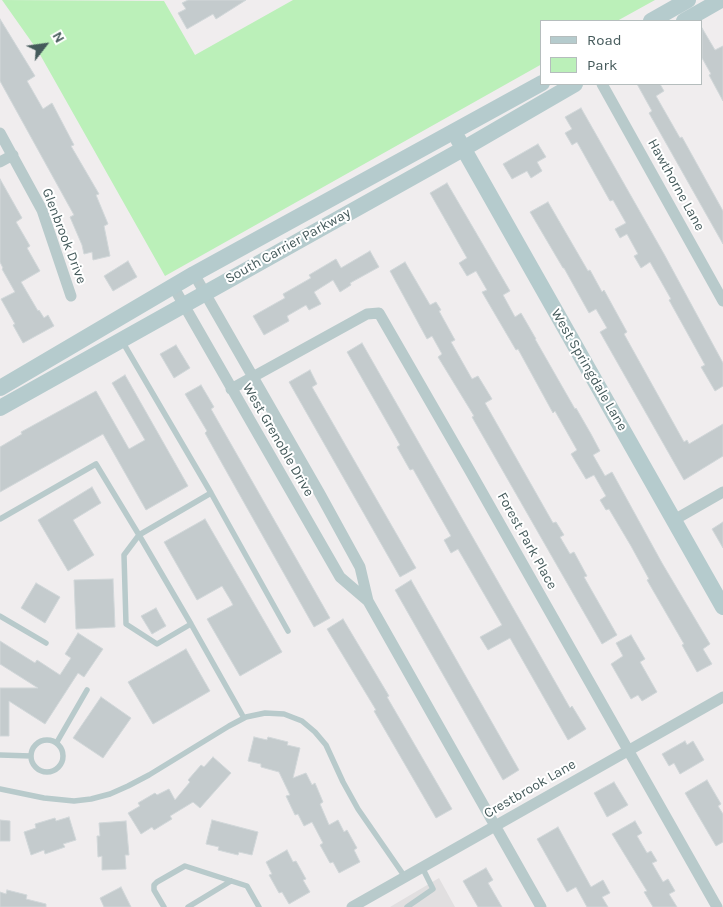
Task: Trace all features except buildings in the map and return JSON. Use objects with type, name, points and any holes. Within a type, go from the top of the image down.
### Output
[{"type":"main road","points":[[653,20],[688,0]]},
{"type":"main road","points":[[686,20],[721,0]]},
{"type":"main road","name":"South Carrier Parkway","points":[[0,388],[194,274],[540,84]]},
{"type":"main road","name":"South Carrier Parkway","points":[[0,408],[464,149],[573,85]]},
{"type":"main road","name":"West Springdale Lane","points":[[454,132],[723,607]]},
{"type":"street","name":"Hawthorne Lane","points":[[603,85],[723,301]]},
{"type":"street","name":"Glenbrook Drive","points":[[0,133],[42,210],[71,296]]},
{"type":"street","points":[[0,162],[13,155]]},
{"type":"street","name":"West Grenoble Drive","points":[[194,274],[360,567],[368,601],[541,907]]},
{"type":"street","name":"West Grenoble Drive","points":[[173,286],[340,577],[368,601]]},
{"type":"street","name":"Forest Park Place","points":[[253,376],[366,314],[379,313],[717,907]]},
{"type":"street","points":[[232,389],[253,376]]},
{"type":"street","points":[[674,520],[723,492]]},
{"type":"street","name":"Crestbrook Lane","points":[[352,907],[723,696]]},
{"type":"lane","points":[[121,340],[211,493],[288,631]]},
{"type":"lane","points":[[0,519],[96,464],[191,624],[244,718]]},
{"type":"lane","points":[[191,624],[156,644],[126,624],[124,555],[139,535],[211,493]]},
{"type":"lane","points":[[0,616],[46,643]]},
{"type":"lane","points":[[57,742],[87,690]]},
{"type":"lane","points":[[0,789],[44,798],[74,801],[110,794],[150,775],[244,718],[265,713],[284,714],[302,722],[315,732],[326,745],[358,809],[405,877]]},
{"type":"lane","points":[[49,739],[57,742],[62,748],[64,758],[59,767],[55,770],[44,772],[39,770],[32,762],[31,750],[38,742],[49,739]]},
{"type":"lane","points":[[0,755],[31,756]]},
{"type":"lane","points":[[164,907],[154,890],[154,885],[185,866],[247,886],[259,907]]},
{"type":"lane","points":[[407,907],[433,889],[422,867]]},
{"type":"lane","points":[[188,907],[231,881]]},
{"type":"shaded area","points":[[439,878],[455,907],[390,907]]},
{"type":"green space","points":[[2,0],[164,1],[195,55],[293,0],[655,0],[619,20],[540,20],[540,65],[165,276],[38,51]]}]
